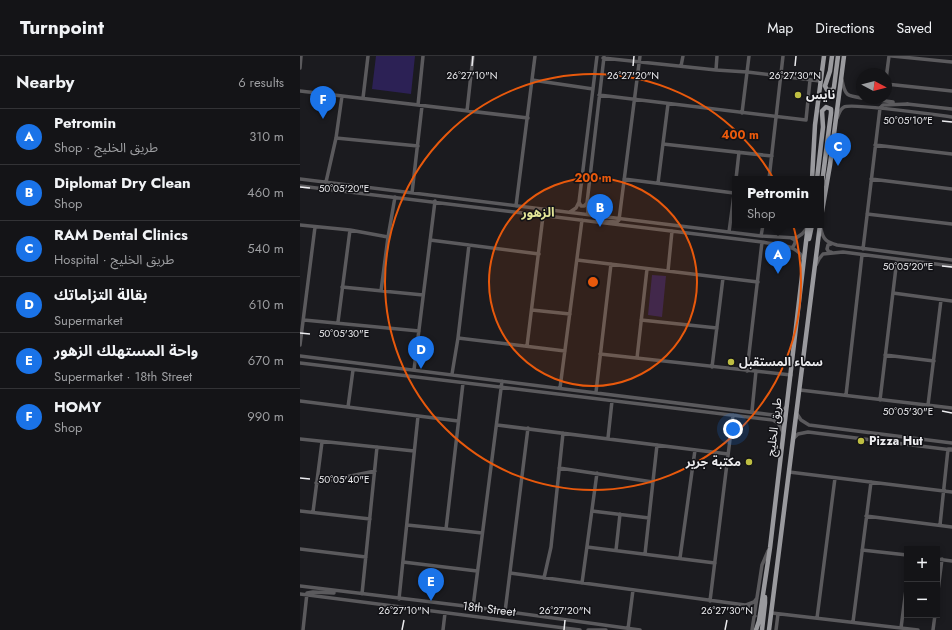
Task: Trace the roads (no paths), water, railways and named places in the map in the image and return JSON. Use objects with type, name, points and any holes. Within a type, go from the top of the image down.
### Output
[{"type":"main road","points":[[812,176],[814,132],[824,56]]},
{"type":"main road","points":[[832,56],[830,71],[825,86],[827,90],[830,91],[834,87],[838,56]]},
{"type":"main road","points":[[824,200],[844,56]]},
{"type":"main road","points":[[817,176],[823,127],[822,111],[826,107],[831,109],[831,113],[823,176]]},
{"type":"main road","name":"طريق الخليج","points":[[756,630],[759,621],[770,548],[805,264],[808,228]]},
{"type":"main road","points":[[806,252],[811,228]]},
{"type":"main road","name":"طريق الخليج","points":[[768,630],[772,613],[819,228]]},
{"type":"main road","points":[[762,630],[765,603],[764,589]]},
{"type":"street","points":[[300,68],[301,56]]},
{"type":"street","points":[[363,98],[368,56]]},
{"type":"street","points":[[412,193],[418,146],[423,56]]},
{"type":"street","points":[[466,111],[473,56]]},
{"type":"street","points":[[516,206],[535,56]]},
{"type":"street","points":[[568,212],[576,208],[579,202],[597,56]]},
{"type":"street","points":[[594,222],[605,220],[617,222],[619,218],[640,56]]},
{"type":"street","points":[[681,66],[682,56]]},
{"type":"street","points":[[716,70],[717,56]]},
{"type":"street","points":[[742,113],[749,56]]},
{"type":"street","points":[[769,176],[783,56]]},
{"type":"street","points":[[887,68],[888,56]]},
{"type":"street","points":[[892,56],[930,58],[952,62]]},
{"type":"street","points":[[594,216],[588,212],[586,203],[604,57],[820,81]]},
{"type":"street","points":[[842,75],[846,94],[856,97]]},
{"type":"street","points":[[532,80],[593,89]]},
{"type":"street","points":[[599,96],[806,120],[810,80]]},
{"type":"street","points":[[892,85],[952,91]]},
{"type":"street","points":[[300,91],[528,118]]},
{"type":"street","points":[[326,182],[336,138],[342,96]]},
{"type":"street","points":[[892,101],[952,109]]},
{"type":"street","points":[[658,183],[668,104]]},
{"type":"street","points":[[863,249],[880,108],[883,105],[908,104]]},
{"type":"street","points":[[836,120],[841,110],[846,106],[880,108],[952,117]]},
{"type":"street","points":[[336,138],[418,146]]},
{"type":"street","points":[[663,144],[772,156]]},
{"type":"street","points":[[875,145],[952,154]]},
{"type":"street","points":[[736,176],[739,152]]},
{"type":"street","points":[[300,179],[761,236],[791,238],[800,236],[806,228]]},
{"type":"street","points":[[624,179],[732,193]]},
{"type":"street","points":[[872,179],[952,189]]},
{"type":"street","points":[[300,186],[762,242],[790,248],[800,253],[805,264]]},
{"type":"street","points":[[414,370],[435,196]]},
{"type":"street","points":[[381,291],[395,197]]},
{"type":"street","points":[[579,202],[581,206],[584,206],[586,203]]},
{"type":"street","points":[[729,232],[732,209]]},
{"type":"street","points":[[867,214],[952,224]]},
{"type":"street","points":[[527,346],[543,216]]},
{"type":"street","points":[[560,388],[582,220]]},
{"type":"street","points":[[300,225],[350,230],[388,237]]},
{"type":"street","points":[[300,344],[315,227]]},
{"type":"street","points":[[761,236],[762,228]]},
{"type":"street","points":[[820,228],[824,239],[834,244],[952,260]]},
{"type":"street","points":[[338,322],[350,230]]},
{"type":"street","points":[[668,271],[672,231]]},
{"type":"street","points":[[790,248],[793,247],[795,243],[795,240],[791,238]]},
{"type":"street","points":[[430,240],[539,254]]},
{"type":"street","points":[[747,371],[762,242]]},
{"type":"street","points":[[834,244],[830,244],[827,247],[829,252],[952,266]]},
{"type":"street","points":[[452,374],[458,338],[469,245]]},
{"type":"street","points":[[815,268],[821,256],[826,253],[834,252]]},
{"type":"street","points":[[846,395],[862,255]]},
{"type":"street","points":[[880,400],[898,259]]},
{"type":"street","points":[[577,260],[758,282]]},
{"type":"street","points":[[596,392],[611,264]]},
{"type":"street","points":[[636,358],[647,269]]},
{"type":"street","points":[[712,367],[723,278]]},
{"type":"street","points":[[342,287],[423,295]]},
{"type":"street","points":[[893,293],[952,301]]},
{"type":"street","points":[[928,405],[941,300]]},
{"type":"street","points":[[532,310],[570,314]]},
{"type":"street","points":[[304,320],[338,322],[419,331]]},
{"type":"street","points":[[641,320],[716,328]]},
{"type":"street","points":[[458,338],[565,351]]},
{"type":"street","points":[[600,354],[791,375]]},
{"type":"street","points":[[886,355],[934,361]]},
{"type":"street","points":[[300,356],[752,411],[773,415],[779,414],[787,405]]},
{"type":"street","points":[[300,364],[756,418],[776,422],[784,434]]},
{"type":"street","points":[[348,407],[353,370]]},
{"type":"street","points":[[752,411],[756,371]]},
{"type":"street","points":[[473,607],[502,381]]},
{"type":"street","points":[[446,529],[463,383]]},
{"type":"street","points":[[800,390],[952,408]]},
{"type":"street","points":[[608,438],[612,401]]},
{"type":"street","points":[[300,402],[458,420]]},
{"type":"street","points":[[756,418],[759,416],[760,412]]},
{"type":"street","points":[[797,414],[801,420],[809,425],[952,443]]},
{"type":"street","points":[[710,600],[733,415]]},
{"type":"street","points":[[399,599],[418,416]]},
{"type":"street","points":[[497,424],[728,454]]},
{"type":"street","points":[[505,612],[528,428]]},
{"type":"street","points":[[793,438],[798,434],[808,432],[951,449],[940,525]]},
{"type":"street","points":[[544,578],[551,547],[563,433]]},
{"type":"street","points":[[300,439],[414,451]]},
{"type":"street","points":[[313,512],[322,442]]},
{"type":"street","points":[[645,554],[657,445]]},
{"type":"street","points":[[362,594],[377,447]]},
{"type":"street","points":[[680,558],[694,450]]},
{"type":"street","points":[[559,468],[653,482]]},
{"type":"street","points":[[316,483],[374,471]]},
{"type":"street","points":[[789,472],[952,492]]},
{"type":"street","points":[[582,583],[597,473]]},
{"type":"street","points":[[817,618],[835,478]]},
{"type":"street","points":[[853,622],[871,482]]},
{"type":"street","points":[[300,510],[370,519]]},
{"type":"street","points":[[592,511],[649,518]]},
{"type":"street","points":[[616,550],[620,514]]},
{"type":"street","points":[[866,516],[952,527]]},
{"type":"street","points":[[407,525],[482,533]]},
{"type":"street","points":[[587,547],[714,563]]},
{"type":"street","points":[[752,630],[762,565],[770,548]]},
{"type":"street","points":[[300,549],[366,557]]},
{"type":"street","points":[[862,550],[904,555]]},
{"type":"street","points":[[939,582],[942,560],[952,561]]},
{"type":"street","points":[[403,562],[477,571]]},
{"type":"street","points":[[510,573],[745,605],[752,608],[755,616]]},
{"type":"street","points":[[300,586],[473,607],[640,630]]},
{"type":"street","points":[[627,629],[633,590]]},
{"type":"street","points":[[303,630],[308,592],[347,592]]},
{"type":"street","name":"18th Street","points":[[300,594],[580,630]]},
{"type":"street","points":[[745,605],[754,602],[758,595]]},
{"type":"street","points":[[901,628],[904,605]]},
{"type":"street","points":[[443,630],[445,613]]},
{"type":"street","points":[[772,613],[918,630]]},
{"type":"street","points":[[776,630],[778,614]]},
{"type":"street","points":[[933,630],[935,618]]},
{"type":"street","points":[[588,630],[606,630]]},
{"type":"place","name":"نايس","points":[[798,95]]},
{"type":"place","name":"HOMY","points":[[323,119]]},
{"type":"place","name":"RAM Dental Clinics","points":[[838,166]]},
{"type":"place","name":"Diplomat Dry Clean","points":[[600,227]]},
{"type":"place","name":"Petromin","points":[[778,274]]},
{"type":"place","name":"سماء المستقبل","points":[[731,362]]},
{"type":"place","name":"بقالة التزاماتك","points":[[421,369]]},
{"type":"place","name":"Pizza Hut","points":[[861,441]]},
{"type":"place","name":"مكتبة جرير","points":[[749,462]]},
{"type":"place","name":"واحة المستهلك الزهور","points":[[431,601]]},
{"type":"district","name":"الزهور","points":[[538,212]]}]
